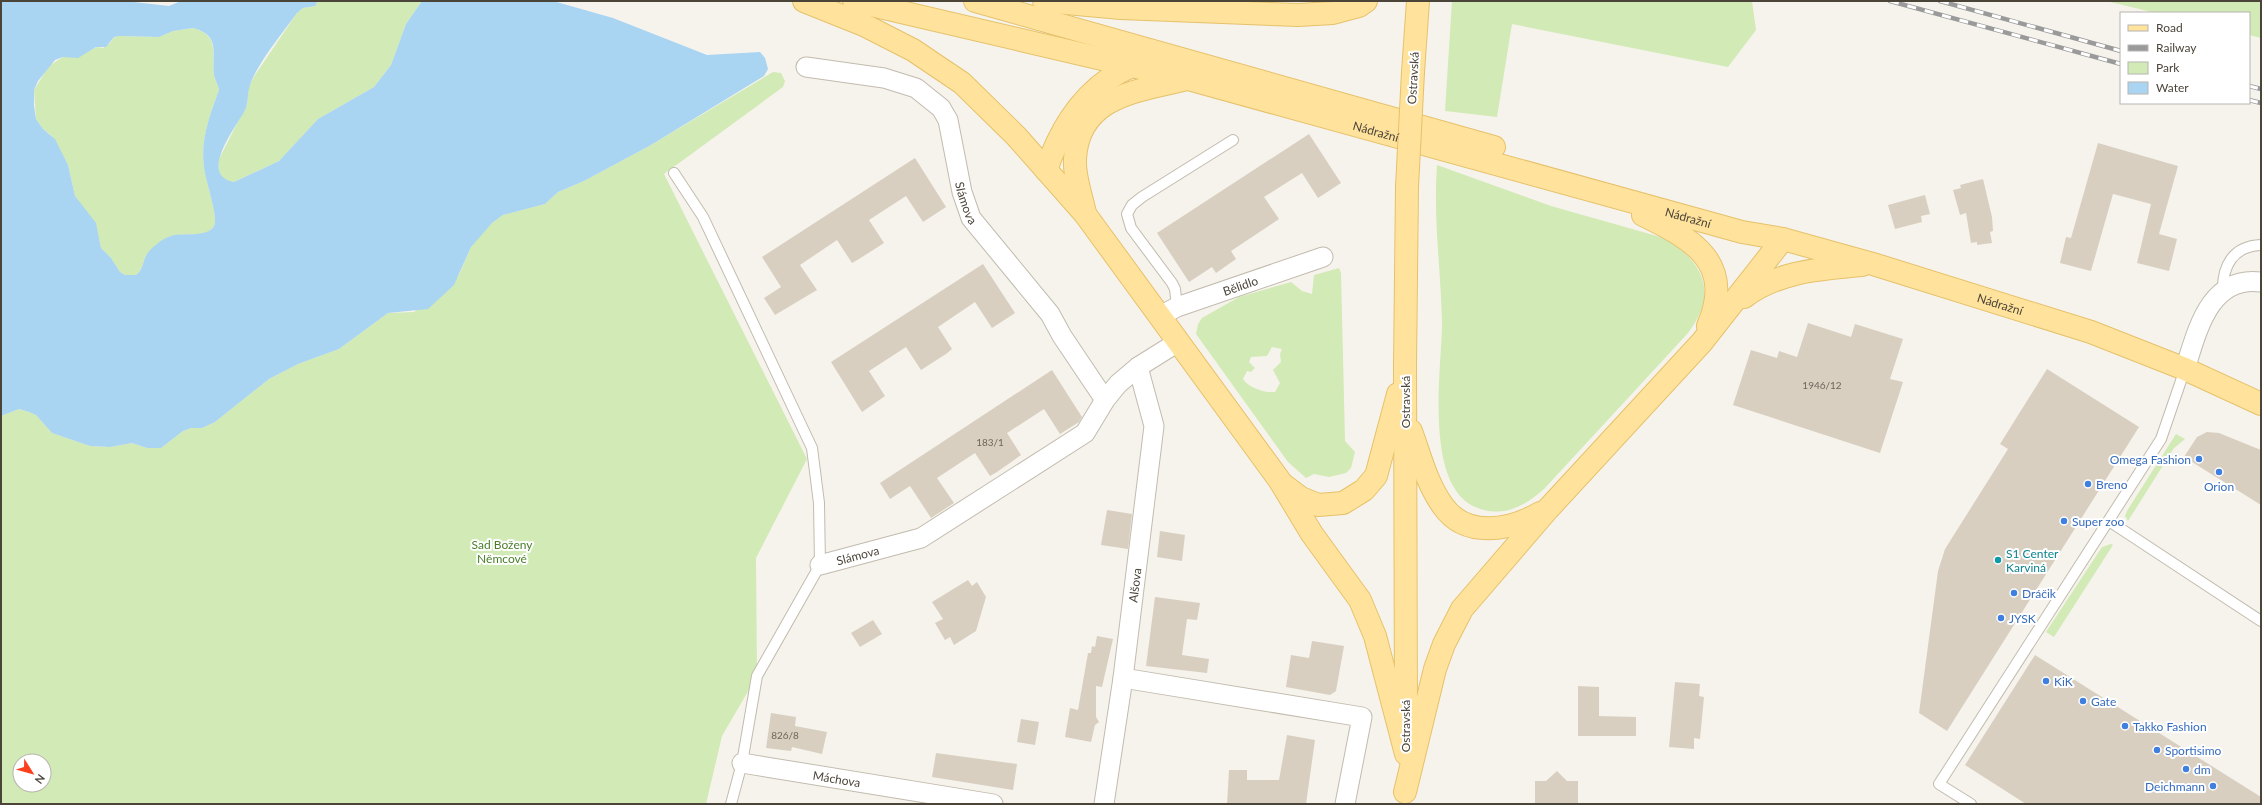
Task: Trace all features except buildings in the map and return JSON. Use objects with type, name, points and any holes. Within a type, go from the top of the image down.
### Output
[{"type":"main road","points":[[804,1],[864,25],[913,50],[962,83],[989,108],[1046,170],[1168,311],[1178,342],[1280,481],[1312,534],[1360,600],[1368,616],[1375,636],[1406,754]]},
{"type":"main road","name":"Nádražní","points":[[854,1],[1188,79],[1742,232],[1783,238],[1874,264],[2091,332],[2185,369],[2261,404]]},
{"type":"main road","points":[[975,1],[1421,125],[1745,221],[1783,238],[1702,342],[1548,509],[1490,575],[1456,620],[1435,669],[1405,798]]},
{"type":"main road","points":[[1044,1],[1121,8],[1298,15],[1333,13],[1348,10],[1366,1]]},
{"type":"main road","name":"Ostravská","points":[[1405,798],[1405,366],[1407,187],[1418,1]]},
{"type":"main road","points":[[1046,170],[1056,142],[1071,116],[1099,86],[1132,66],[1183,58]]},
{"type":"main road","points":[[1085,214],[1075,158],[1080,138],[1088,119],[1100,107],[1113,99],[1188,79]]},
{"type":"main road","points":[[1587,189],[1677,232],[1701,252],[1714,273],[1717,293],[1716,303],[1702,342]]},
{"type":"main road","points":[[1722,316],[1754,290],[1772,280],[1801,272],[1874,264]]},
{"type":"main road","points":[[1280,481],[1301,498],[1318,504],[1343,503],[1364,490],[1376,476],[1405,366]]},
{"type":"main road","points":[[1405,417],[1433,490],[1452,516],[1478,528],[1491,529],[1520,523],[1548,509]]},
{"type":"street","name":"Slámova","points":[[806,67],[884,78],[909,86],[929,96],[942,108],[948,120],[962,192],[971,218],[1050,314],[1062,336],[1105,400]]},
{"type":"street","name":"Bělidlo","points":[[1168,311],[1323,257]]},
{"type":"street","points":[[2185,369],[2200,321],[2209,306],[2224,292],[2240,284],[2261,282]]},
{"type":"street","name":"Slámova","points":[[820,565],[920,538],[1085,433],[1105,400],[1118,384],[1138,367],[1178,342]]},
{"type":"street","name":"Alšova","points":[[1104,804],[1124,678],[1154,426],[1138,367]]},
{"type":"street","points":[[1124,678],[1362,717],[1345,804]]},
{"type":"street","name":"Máchova","points":[[742,763],[930,800],[994,804]]},
{"type":"lane","points":[[1168,311],[1175,289],[1131,228],[1127,214],[1132,205],[1142,197],[1233,140]]},
{"type":"lane","points":[[674,172],[703,218],[812,448],[819,504],[820,565]]},
{"type":"lane","points":[[2224,292],[2225,268],[2231,257],[2245,248],[2261,245]]},
{"type":"lane","points":[[1971,804],[1939,784],[2161,439],[2185,369]]},
{"type":"lane","points":[[2109,521],[2261,621]]},
{"type":"lane","name":"Slámova","points":[[731,804],[742,763],[757,676],[820,565]]},
{"type":"green space","points":[[318,1],[422,1],[406,24],[391,65],[374,87],[318,119],[279,161],[234,182],[225,179],[220,175],[219,159],[247,104],[249,86],[297,13],[303,8],[315,6]]},
{"type":"green space","points":[[1452,1],[1752,1],[1756,30],[1728,67],[1512,24],[1497,117],[1445,111]]},
{"type":"green space","points":[[2106,1],[2261,1],[2261,38],[2250,35],[2250,12],[2152,12]]},
{"type":"green space","points":[[193,28],[202,31],[211,41],[213,47],[214,75],[219,90],[212,109],[203,147],[205,173],[215,215],[214,226],[205,233],[173,235],[168,237],[147,254],[139,273],[136,275],[125,275],[120,272],[111,258],[101,248],[97,230],[75,196],[68,165],[52,136],[43,129],[36,119],[34,90],[49,66],[63,57],[81,55],[97,47],[103,48],[110,43],[114,37],[159,37],[173,31]]},
{"type":"green space","name":"Sad Boženy Němcové","points":[[773,72],[781,73],[785,81],[783,87],[664,174],[807,459],[756,558],[757,676],[722,736],[706,804],[1,804],[1,416],[19,409],[29,412],[36,415],[52,433],[90,446],[110,447],[132,443],[147,448],[161,448],[183,431],[191,428],[202,428],[215,422],[269,379],[298,364],[339,349],[388,313],[414,312],[458,277],[471,247],[492,223],[503,215],[545,204],[558,192],[584,181],[651,145]]},
{"type":"green space","points":[[1437,165],[1551,206],[1664,238],[1689,258],[1698,268],[1703,280],[1703,305],[1688,333],[1544,489],[1524,504],[1509,510],[1484,510],[1464,500],[1451,481],[1443,457],[1439,429],[1442,323],[1436,205]]},
{"type":"green space","points":[[1339,268],[1341,273],[1345,441],[1355,452],[1351,468],[1346,473],[1329,477],[1314,474],[1306,478],[1288,462],[1196,334],[1198,324],[1202,318],[1239,297],[1291,282],[1302,291],[1312,294],[1314,275]],"holes":[[[1272,347],[1282,349],[1280,354],[1281,362],[1273,370],[1280,383],[1275,392],[1266,392],[1257,389],[1249,385],[1243,379],[1247,371],[1251,372],[1255,368],[1249,362],[1251,357],[1267,356]]]},
{"type":"green space","points":[[2176,434],[2185,439],[2174,448],[2128,521],[2125,516],[2127,511]]},
{"type":"green space","points":[[2111,544],[2113,545],[2054,637],[2046,632],[2102,547]]},
{"type":"water","points":[[1,1],[125,1],[169,6],[181,1],[318,1],[315,6],[303,8],[297,13],[271,48],[253,77],[249,88],[246,109],[227,140],[219,161],[219,171],[224,178],[234,182],[279,161],[318,119],[374,87],[391,65],[406,24],[422,1],[553,1],[613,18],[707,55],[760,52],[765,58],[768,69],[764,76],[651,145],[584,181],[558,192],[545,204],[503,215],[492,223],[471,247],[454,285],[428,309],[388,313],[339,349],[298,364],[269,379],[215,422],[202,428],[191,428],[183,431],[161,448],[147,448],[132,443],[110,447],[90,446],[52,433],[36,415],[29,412],[19,409],[1,416]],"holes":[[[193,28],[202,31],[212,41],[214,53],[214,75],[219,90],[212,109],[203,147],[205,173],[215,215],[214,226],[211,230],[200,234],[173,235],[165,238],[156,244],[145,257],[139,273],[136,275],[125,275],[120,272],[111,258],[101,248],[96,223],[75,196],[68,165],[55,139],[43,129],[36,119],[34,90],[38,81],[55,60],[63,57],[78,58],[96,47],[106,47],[114,37],[159,37],[173,31]]]},
{"type":"railway","points":[[1890,1],[2120,64]]},
{"type":"railway","points":[[1940,1],[2120,51]]},
{"type":"railway","points":[[2250,86],[2261,89]]},
{"type":"railway","points":[[2250,100],[2261,103]]},
{"type":"place","name":"Omega Fashion","points":[[2199,459]]},
{"type":"place","name":"Orion","points":[[2219,472]]},
{"type":"place","name":"Breno","points":[[2088,484]]},
{"type":"place","name":"Super zoo","points":[[2064,521]]},
{"type":"place","name":"S1 Center Karviná","points":[[1998,560]]},
{"type":"place","name":"Dráčik","points":[[2014,593]]},
{"type":"place","name":"JYSK","points":[[2001,618]]},
{"type":"place","name":"KiK","points":[[2046,681]]},
{"type":"place","name":"Gate","points":[[2083,701]]},
{"type":"place","name":"Takko Fashion","points":[[2125,726]]},
{"type":"place","name":"Sportisimo","points":[[2157,750]]},
{"type":"place","name":"dm","points":[[2186,769]]},
{"type":"place","name":"Deichmann","points":[[2213,786]]}]
